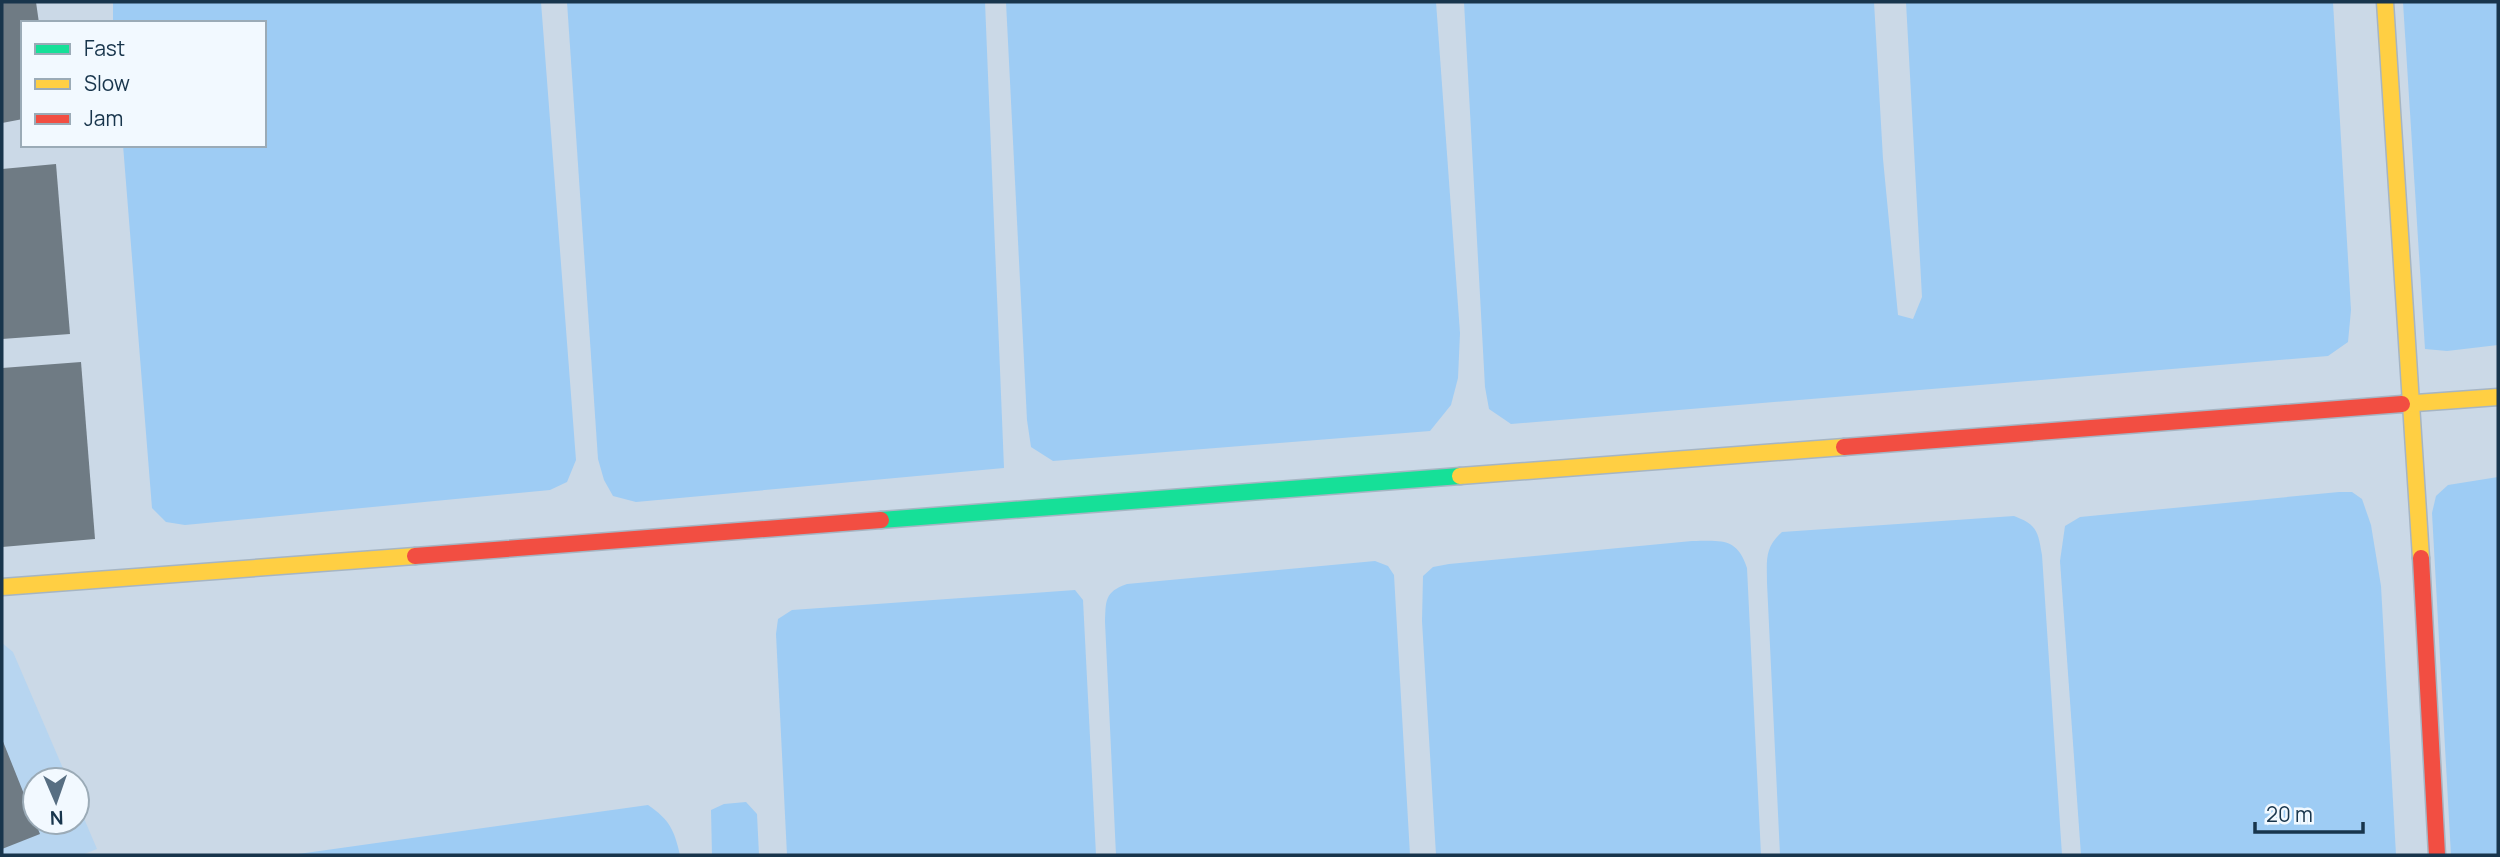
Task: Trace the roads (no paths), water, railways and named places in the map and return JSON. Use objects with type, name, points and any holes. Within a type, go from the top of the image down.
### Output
[{"type":"street","points":[[2385,2],[2412,404],[2437,855]]},
{"type":"street","points":[[2,587],[2498,397]]}]
